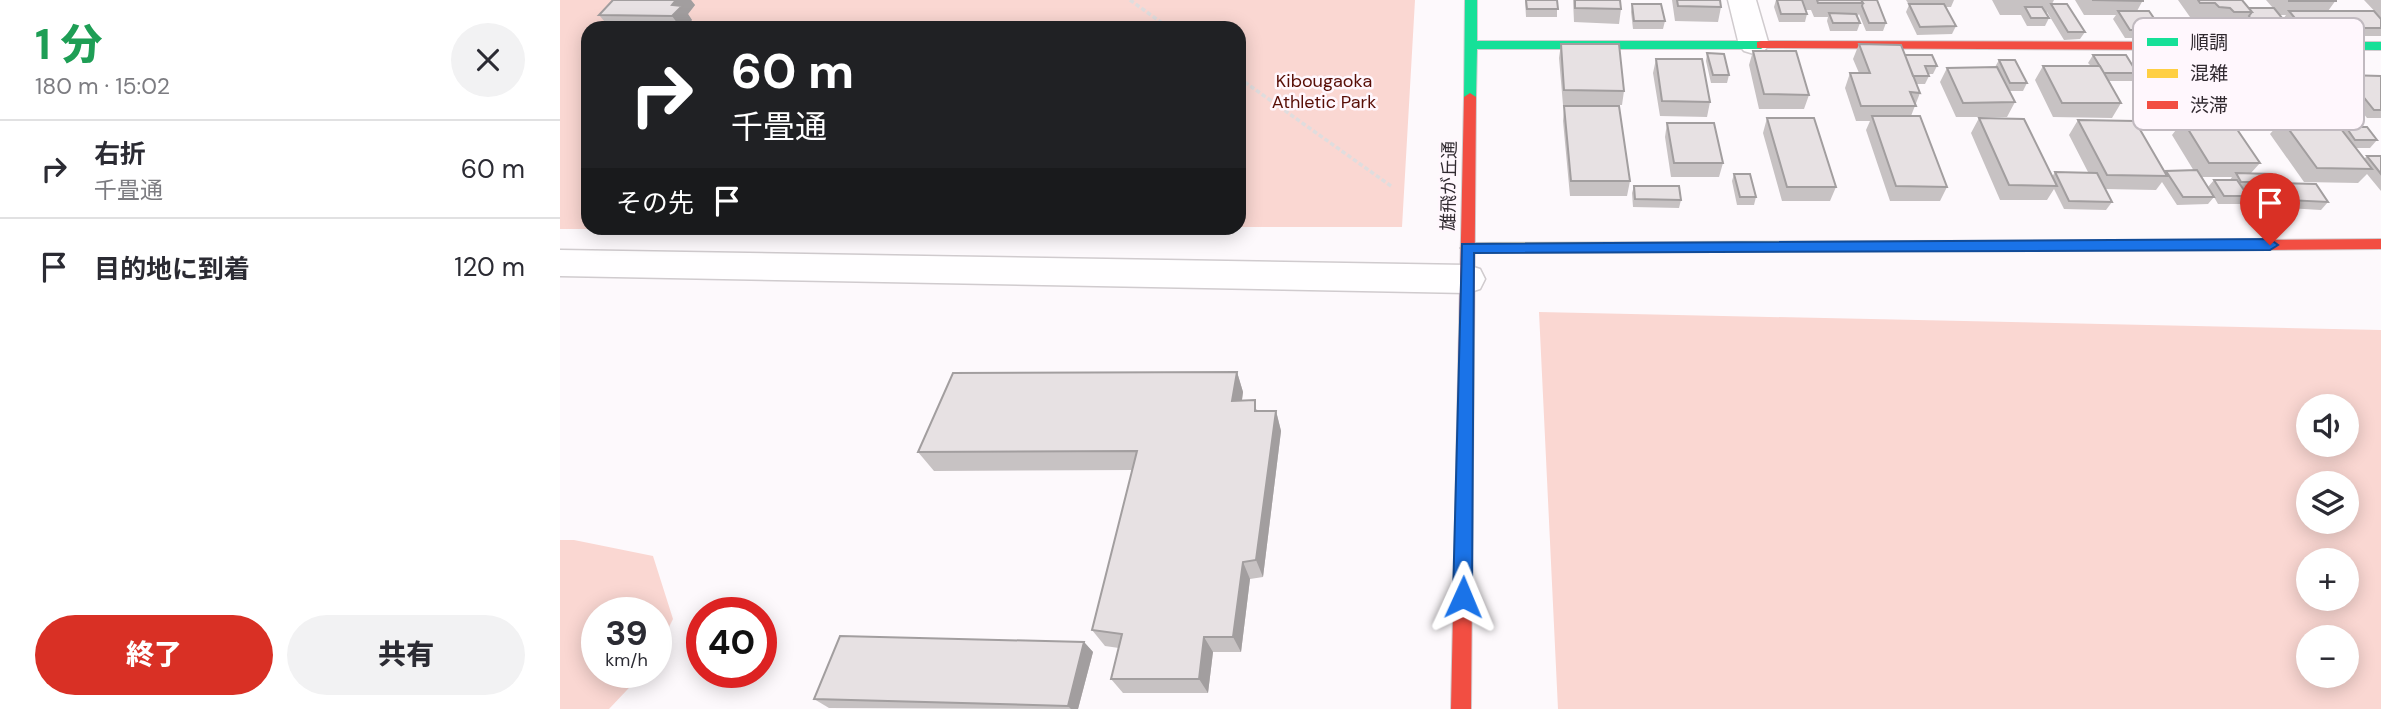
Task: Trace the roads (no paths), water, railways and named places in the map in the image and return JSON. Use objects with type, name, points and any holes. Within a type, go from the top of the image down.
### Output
[{"type":"street","name":"雄飛が丘通","points":[[1461,709],[1471,0]]},
{"type":"street","points":[[1742,0],[1754,46]]},
{"type":"street","points":[[1471,46],[2133,46]]},
{"type":"street","points":[[560,263],[1467,263],[2381,244]]},
{"type":"park label","name":"Kibougaoka Athletic Park","points":[[1324,91]]}]
